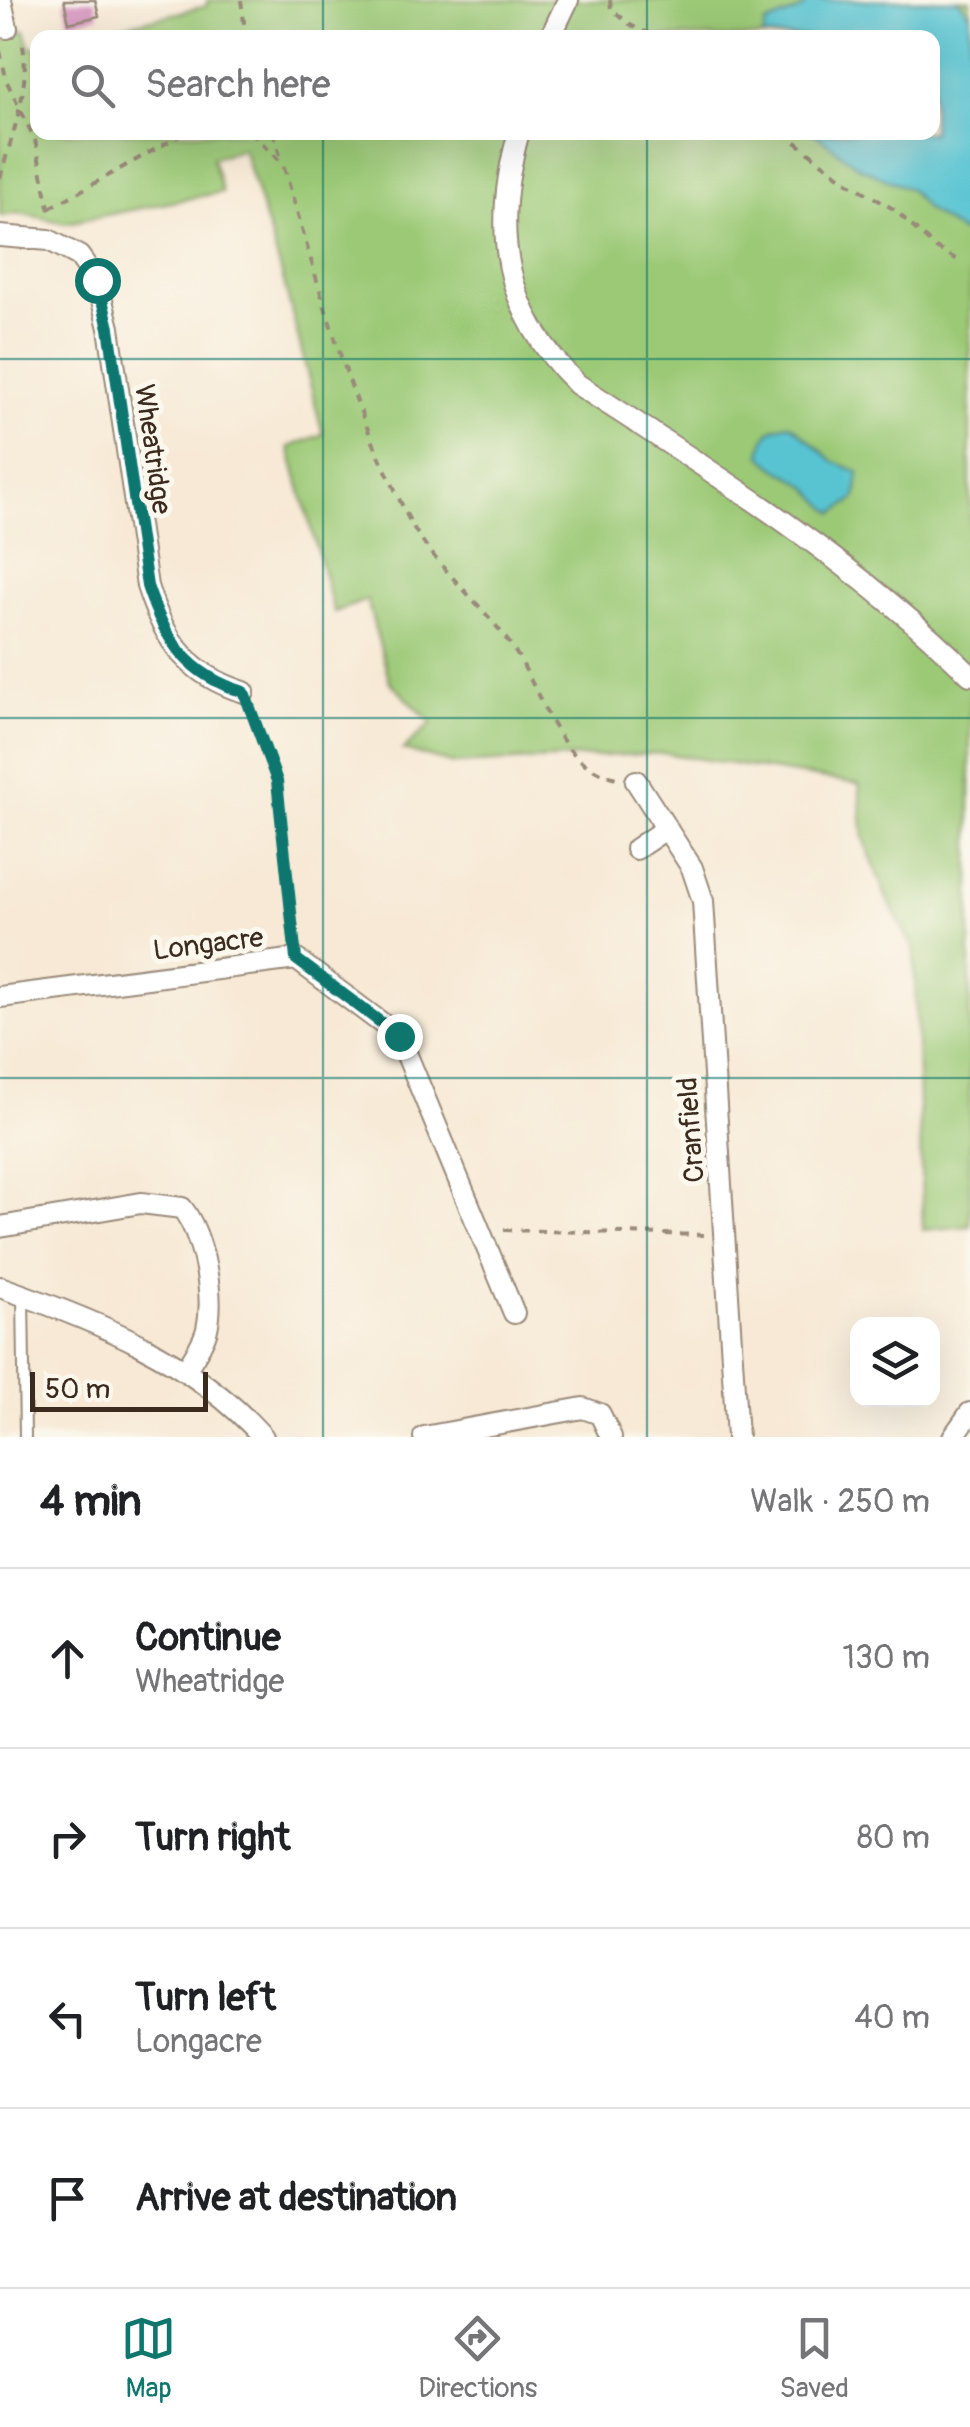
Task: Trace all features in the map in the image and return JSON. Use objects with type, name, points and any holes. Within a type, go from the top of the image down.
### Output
[{"type":"street","points":[[0,0],[7,28]]},
{"type":"street","points":[[554,30],[568,0]]},
{"type":"street","points":[[517,140],[502,234],[518,303],[558,366],[577,384],[710,470],[931,634],[970,675]]},
{"type":"street","points":[[0,236],[49,240]]},
{"type":"street","name":"Wheatridge","points":[[49,240],[79,256],[97,280],[109,328],[147,586],[160,626],[183,662],[224,686],[244,692]]},
{"type":"street","name":"Cranfield","points":[[636,781],[692,868],[703,901],[737,1437]]},
{"type":"street","points":[[636,849],[668,828]]},
{"type":"street","name":"Longacre","points":[[0,997],[296,959],[399,1036],[514,1313]]},
{"type":"street","points":[[0,1227],[141,1204],[182,1208],[194,1224],[207,1294],[207,1330],[185,1371]]},
{"type":"street","points":[[0,1287],[94,1320],[185,1371],[246,1417],[263,1437]]},
{"type":"street","points":[[424,1437],[583,1408],[600,1414],[610,1437]]},
{"type":"street","points":[[953,1437],[970,1413]]},
{"type":"lane","points":[[23,1295],[25,1437]]},
{"type":"path","points":[[241,0],[245,30]]},
{"type":"path","points":[[610,0],[611,9],[641,30]]},
{"type":"path","points":[[0,178],[26,60],[18,26],[7,28]]},
{"type":"path","points":[[0,50],[18,110],[30,131]]},
{"type":"path","points":[[35,140],[53,228],[49,240]]},
{"type":"path","points":[[49,208],[172,140]]},
{"type":"path","points":[[260,140],[283,164]]},
{"type":"path","points":[[276,140],[370,436],[422,541],[506,638],[524,666],[538,704],[567,744],[594,773],[636,781]]},
{"type":"path","points":[[793,140],[846,181],[895,210],[934,247],[958,260]]},
{"type":"path","points":[[244,692],[277,781],[296,959]]},
{"type":"path","points":[[479,1229],[724,1235]]},
{"type":"green space","points":[[207,0],[970,0],[970,1226],[923,1230],[914,949],[887,899],[864,839],[859,784],[663,753],[455,764],[403,750],[432,723],[390,682],[367,600],[334,612],[289,447],[323,434],[281,271],[243,149],[212,158],[222,192],[66,223],[19,213],[0,216],[0,36],[25,30],[30,48],[30,140],[940,140],[940,30],[106,30],[207,6]]},
{"type":"water","points":[[809,0],[959,0],[970,14],[970,233],[960,232],[927,210],[909,189],[857,166],[823,140],[940,140],[940,30],[765,30],[766,24],[802,9]]},
{"type":"water","points":[[791,424],[834,462],[859,472],[856,498],[835,513],[810,489],[761,454],[769,432]]},
{"type":"building","points":[[64,0],[95,0],[99,16],[69,23]]},
{"type":"route","points":[[97,280],[109,328],[147,586],[160,626],[183,662],[224,686],[244,692],[267,744],[277,781],[296,959],[399,1036]]}]
